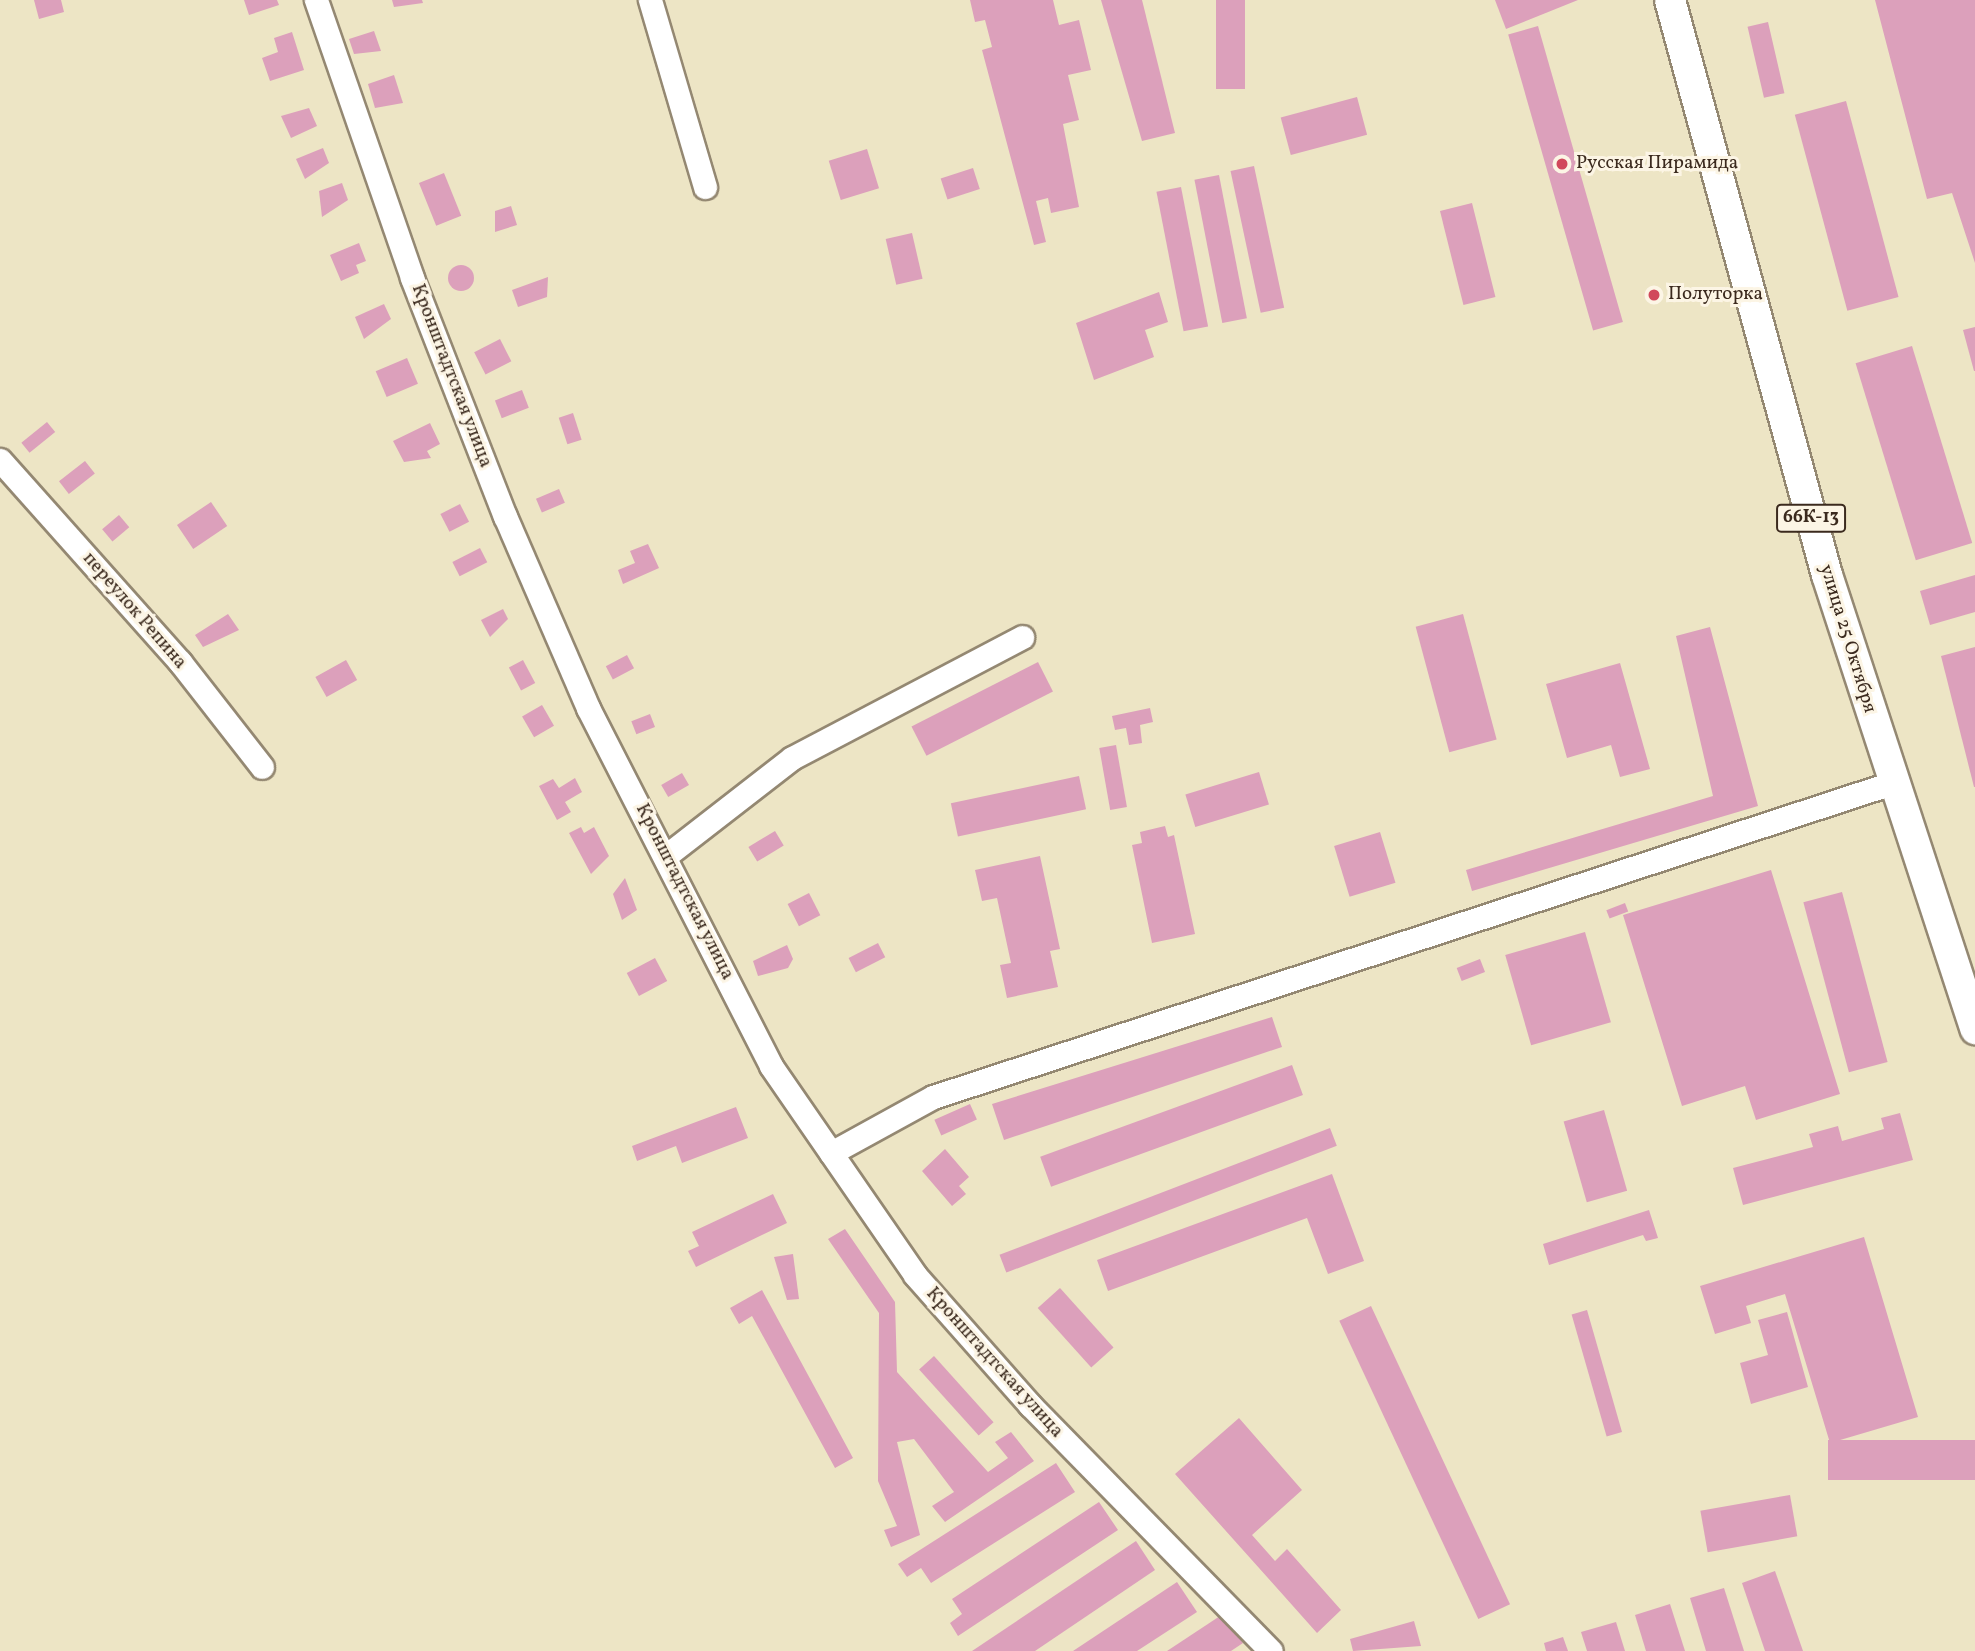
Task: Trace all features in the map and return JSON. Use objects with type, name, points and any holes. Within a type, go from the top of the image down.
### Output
[{"type":"main road","name":"улица 25 Октября","points":[[1670,0],[1827,575],[1892,783],[1975,1029]]},
{"type":"street","name":"Кронштадтская улица","points":[[316,0],[412,278],[505,516],[588,708],[667,855],[771,1066],[915,1275],[1030,1405],[1271,1651]]},
{"type":"street","points":[[650,0],[705,187]]},
{"type":"street","name":"переулок Репина","points":[[0,460],[262,767]]},
{"type":"street","points":[[667,855],[792,758],[1022,637]]},
{"type":"street","points":[[831,1153],[933,1097],[1892,783]]},
{"type":"building","points":[[34,0],[61,0],[64,12],[39,19]]},
{"type":"building","points":[[244,0],[277,0],[279,5],[249,15]]},
{"type":"building","points":[[392,0],[422,0],[423,3],[394,7]]},
{"type":"building","points":[[970,0],[1053,0],[1059,25],[1079,20],[1091,70],[1068,75],[1079,120],[1063,124],[1079,207],[1051,213],[1048,198],[1036,201],[1046,242],[1034,245],[982,50],[992,47],[985,20],[975,22]]},
{"type":"building","points":[[1101,0],[1142,0],[1175,133],[1142,141]]},
{"type":"building","points":[[1216,0],[1245,0],[1245,89],[1216,89]]},
{"type":"building","points":[[1495,0],[1578,0],[1506,29]]},
{"type":"building","points":[[1875,0],[1975,0],[1975,263],[1952,193],[1927,199]]},
{"type":"building","points":[[1768,22],[1784,93],[1764,98],[1748,27]]},
{"type":"building","points":[[1538,26],[1623,322],[1593,331],[1508,35]]},
{"type":"building","points":[[374,31],[381,51],[354,54],[349,39]]},
{"type":"building","points":[[292,32],[304,70],[270,81],[262,58],[278,52],[274,38]]},
{"type":"building","points":[[394,75],[403,103],[375,108],[368,84]]},
{"type":"building","points":[[1357,97],[1367,135],[1291,155],[1281,117]]},
{"type":"building","points":[[1846,101],[1899,297],[1847,311],[1795,115]]},
{"type":"building","points":[[309,108],[317,126],[291,138],[281,116]]},
{"type":"building","points":[[323,148],[329,163],[305,179],[296,159]]},
{"type":"building","points":[[867,149],[879,188],[841,200],[829,161]]},
{"type":"building","points":[[1254,166],[1284,308],[1261,313],[1231,171]]},
{"type":"building","points":[[973,168],[980,189],[947,199],[941,179]]},
{"type":"building","points":[[444,173],[461,216],[436,226],[419,183]]},
{"type":"building","points":[[1219,175],[1247,318],[1222,323],[1194,180]]},
{"type":"building","points":[[342,183],[348,200],[322,217],[319,191]]},
{"type":"building","points":[[1181,187],[1208,326],[1184,331],[1156,192]]},
{"type":"building","points":[[1472,203],[1495,297],[1463,305],[1440,211]]},
{"type":"building","points":[[511,206],[517,225],[495,232],[495,211]]},
{"type":"building","points":[[912,233],[923,279],[896,285],[886,239]]},
{"type":"building","points":[[359,243],[366,261],[356,265],[359,273],[341,281],[330,255]]},
{"type":"building","points":[[461,265],[470,269],[474,278],[470,287],[461,291],[452,287],[448,278],[452,269]]},
{"type":"building","points":[[548,277],[547,297],[518,307],[512,290]]},
{"type":"building","points":[[1159,292],[1168,322],[1145,330],[1154,357],[1094,380],[1076,323]]},
{"type":"building","points":[[384,304],[391,319],[364,339],[355,317]]},
{"type":"building","points":[[1975,327],[1975,371],[1974,371],[1963,330]]},
{"type":"building","points":[[500,339],[511,361],[486,374],[474,352]]},
{"type":"building","points":[[1912,346],[1972,543],[1916,560],[1856,363]]},
{"type":"building","points":[[407,358],[418,384],[387,397],[376,371]]},
{"type":"building","points":[[522,390],[529,408],[502,418],[495,400]]},
{"type":"building","points":[[573,413],[582,440],[567,444],[559,418]]},
{"type":"building","points":[[47,422],[55,432],[30,453],[21,443]]},
{"type":"building","points":[[430,423],[440,444],[427,451],[431,458],[404,462],[393,441]]},
{"type":"building","points":[[85,461],[95,474],[69,494],[59,481]]},
{"type":"building","points":[[559,489],[565,503],[542,513],[536,499]]},
{"type":"building","points":[[211,502],[227,526],[193,549],[177,525]]},
{"type":"building","points":[[460,504],[469,522],[449,532],[440,514]]},
{"type":"building","points":[[119,515],[129,527],[112,541],[102,529]]},
{"type":"building","points":[[648,544],[659,568],[623,584],[618,570],[635,563],[630,551]]},
{"type":"building","points":[[480,548],[487,562],[460,576],[452,562]]},
{"type":"building","points":[[1975,575],[1975,612],[1930,625],[1920,591]]},
{"type":"building","points":[[503,609],[508,619],[490,637],[481,620]]},
{"type":"building","points":[[228,614],[239,630],[203,647],[195,635]]},
{"type":"building","points":[[1463,614],[1497,740],[1449,752],[1416,627]]},
{"type":"building","points":[[1710,627],[1758,806],[1472,891],[1466,870],[1713,796],[1676,636]]},
{"type":"building","points":[[1975,647],[1975,787],[1974,787],[1941,656]]},
{"type":"building","points":[[627,655],[634,668],[613,680],[606,666]]},
{"type":"building","points":[[346,660],[357,680],[327,697],[315,677]]},
{"type":"building","points":[[523,660],[535,683],[521,690],[509,668]]},
{"type":"building","points":[[1038,662],[1053,691],[926,756],[911,726]]},
{"type":"building","points":[[1620,663],[1650,769],[1620,777],[1611,745],[1567,758],[1546,684]]},
{"type":"building","points":[[542,705],[554,726],[534,737],[522,716]]},
{"type":"building","points":[[1150,708],[1153,722],[1140,725],[1142,743],[1129,745],[1126,728],[1115,730],[1112,716]]},
{"type":"building","points":[[650,714],[655,727],[636,734],[631,721]]},
{"type":"building","points":[[1116,745],[1127,807],[1110,810],[1099,748]]},
{"type":"building","points":[[1259,772],[1269,805],[1195,827],[1185,795]]},
{"type":"building","points":[[682,773],[689,785],[668,797],[661,785]]},
{"type":"building","points":[[1079,776],[1086,809],[958,836],[951,803]]},
{"type":"building","points":[[575,778],[582,792],[565,802],[571,812],[557,820],[539,786],[553,779],[559,788]]},
{"type":"building","points":[[1165,826],[1168,837],[1174,835],[1195,934],[1152,943],[1132,845],[1142,843],[1140,832]]},
{"type":"building","points":[[581,827],[584,833],[594,827],[609,856],[591,874],[569,833]]},
{"type":"building","points":[[775,831],[784,846],[757,862],[748,847]]},
{"type":"building","points":[[1380,832],[1395,883],[1350,897],[1334,846]]},
{"type":"building","points":[[1040,856],[1060,949],[1050,951],[1058,987],[1007,998],[1000,965],[1011,963],[997,898],[982,901],[975,870]]},
{"type":"building","points":[[1771,870],[1840,1094],[1756,1120],[1745,1086],[1682,1106],[1623,915]]},
{"type":"building","points":[[625,878],[637,910],[622,920],[613,894]]},
{"type":"building","points":[[1842,892],[1888,1062],[1849,1072],[1803,902]]},
{"type":"building","points":[[809,893],[820,915],[799,926],[788,904]]},
{"type":"building","points":[[1625,903],[1628,911],[1610,919],[1606,910]]},
{"type":"building","points":[[1585,932],[1611,1022],[1531,1045],[1505,955]]},
{"type":"building","points":[[878,943],[885,957],[856,972],[849,958]]},
{"type":"building","points":[[787,945],[793,959],[788,968],[758,976],[753,961]]},
{"type":"building","points":[[655,958],[667,981],[639,996],[627,973]]},
{"type":"building","points":[[1480,959],[1485,972],[1462,981],[1457,968]]},
{"type":"building","points":[[1272,1017],[1282,1047],[1004,1140],[992,1104]]},
{"type":"building","points":[[1292,1065],[1303,1095],[1051,1187],[1040,1157]]},
{"type":"building","points":[[970,1104],[977,1120],[941,1135],[934,1120]]},
{"type":"building","points":[[736,1107],[748,1138],[682,1163],[676,1146],[637,1161],[632,1146]]},
{"type":"building","points":[[1604,1110],[1627,1191],[1587,1202],[1564,1122]]},
{"type":"building","points":[[1900,1113],[1913,1160],[1743,1205],[1733,1168],[1813,1147],[1809,1134],[1838,1126],[1842,1141],[1884,1129],[1881,1118]]},
{"type":"building","points":[[1330,1128],[1337,1146],[1006,1273],[1000,1255]]},
{"type":"building","points":[[945,1149],[969,1177],[959,1186],[966,1194],[952,1206],[922,1171]]},
{"type":"building","points":[[1332,1174],[1364,1261],[1328,1274],[1307,1218],[1108,1291],[1097,1260]]},
{"type":"building","points":[[773,1194],[787,1223],[696,1267],[688,1251],[699,1246],[692,1232]]},
{"type":"building","points":[[1649,1210],[1658,1238],[1646,1241],[1643,1235],[1549,1265],[1543,1244]]},
{"type":"building","points":[[845,1229],[895,1302],[897,1372],[988,1472],[1008,1458],[995,1442],[1011,1432],[1034,1461],[945,1522],[932,1506],[954,1492],[914,1439],[897,1442],[920,1535],[891,1547],[884,1530],[897,1526],[878,1481],[879,1313],[828,1239]]},
{"type":"building","points":[[1864,1237],[1918,1417],[1830,1443],[1785,1294],[1746,1306],[1751,1323],[1715,1334],[1700,1286]]},
{"type":"building","points":[[793,1254],[799,1299],[787,1300],[774,1257]]},
{"type":"building","points":[[1060,1288],[1114,1347],[1091,1368],[1038,1308]]},
{"type":"building","points":[[762,1290],[853,1458],[835,1468],[752,1316],[739,1324],[730,1308]]},
{"type":"building","points":[[1371,1306],[1510,1604],[1478,1619],[1339,1321]]},
{"type":"building","points":[[1587,1310],[1622,1432],[1607,1436],[1572,1314]]},
{"type":"building","points":[[1787,1312],[1808,1387],[1751,1404],[1740,1363],[1768,1355],[1758,1320]]},
{"type":"building","points":[[934,1356],[994,1422],[979,1436],[919,1369]]},
{"type":"building","points":[[1239,1418],[1302,1490],[1252,1535],[1275,1561],[1287,1549],[1341,1610],[1317,1633],[1175,1474]]},
{"type":"building","points":[[1828,1440],[1975,1440],[1975,1480],[1828,1480]]},
{"type":"building","points":[[1056,1463],[1075,1492],[931,1583],[921,1568],[907,1577],[898,1564]]},
{"type":"building","points":[[1790,1495],[1797,1536],[1708,1552],[1700,1511]]},
{"type":"building","points":[[1099,1502],[1118,1530],[958,1636],[950,1623],[962,1614],[952,1599]]},
{"type":"building","points":[[1136,1541],[1155,1570],[1035,1651],[972,1651]]},
{"type":"building","points":[[1775,1571],[1803,1651],[1765,1651],[1742,1583]]},
{"type":"building","points":[[1177,1582],[1197,1612],[1137,1651],[1073,1651]]},
{"type":"building","points":[[1724,1588],[1744,1651],[1706,1651],[1690,1598]]},
{"type":"building","points":[[1670,1604],[1685,1651],[1646,1651],[1635,1615]]},
{"type":"building","points":[[1223,1614],[1243,1643],[1231,1651],[1167,1651]]},
{"type":"building","points":[[1414,1621],[1421,1646],[1353,1651],[1350,1639]]},
{"type":"building","points":[[1616,1622],[1625,1651],[1587,1651],[1581,1632]]},
{"type":"building","points":[[1563,1637],[1568,1651],[1546,1651],[1544,1643]]},
{"type":"place","name":"Русская Пирамида","points":[[1562,164]]},
{"type":"place","name":"Полуторка","points":[[1654,295]]}]
